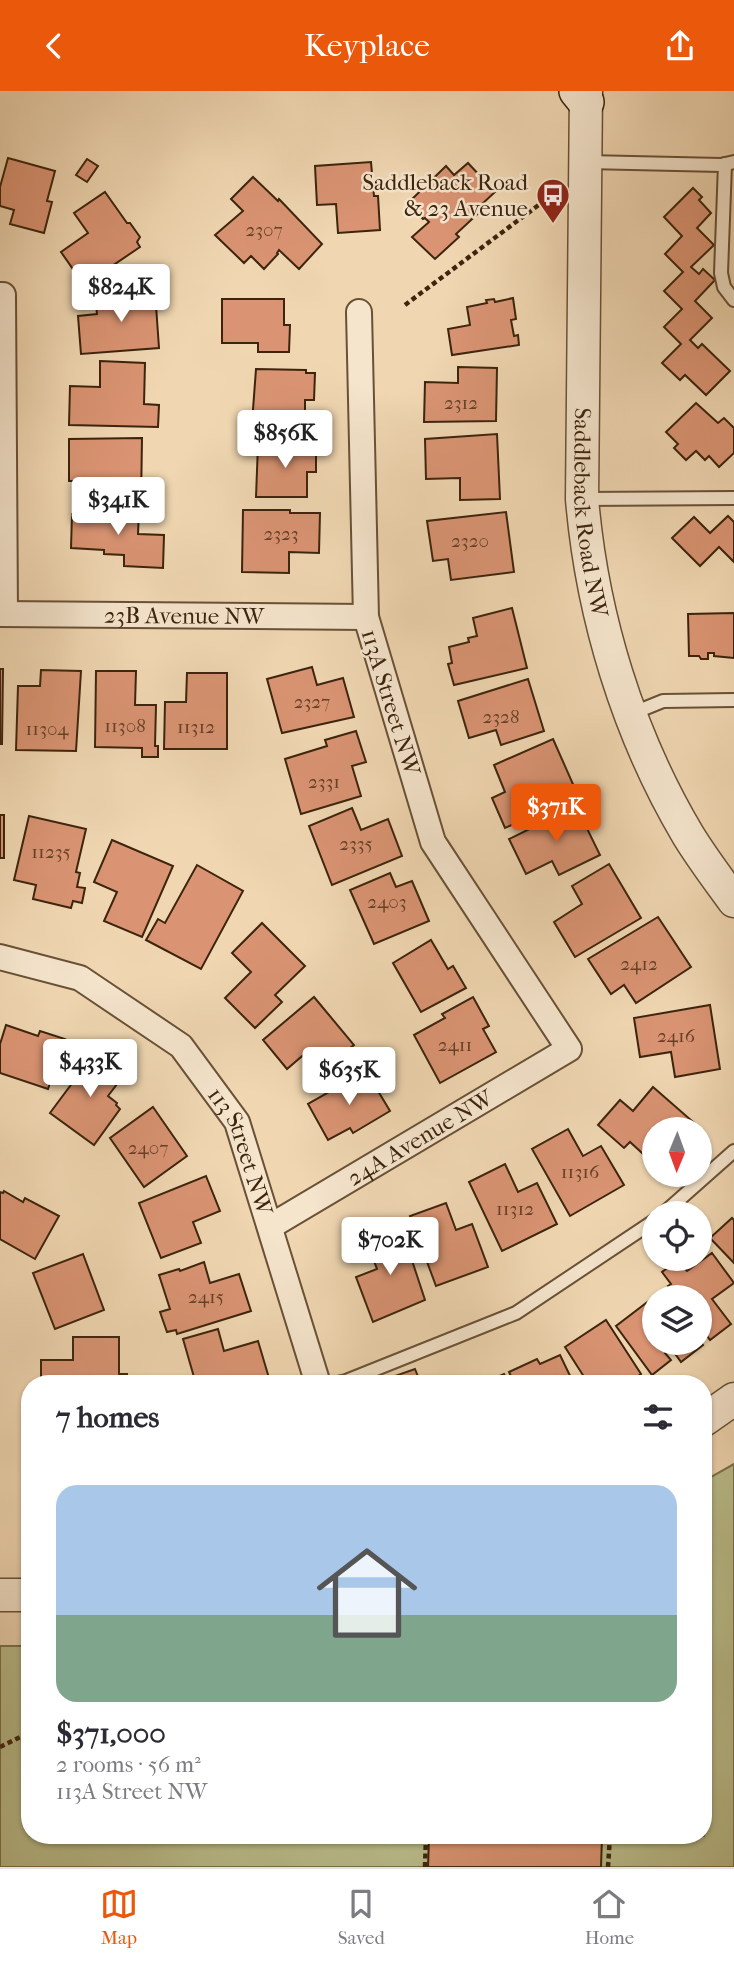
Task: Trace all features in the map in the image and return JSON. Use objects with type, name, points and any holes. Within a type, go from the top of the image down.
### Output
[{"type":"street","name":"Saddleback Road NW","points":[[583,95],[586,162],[582,499],[593,586],[604,632],[631,714],[653,767],[688,834],[734,901]]},
{"type":"street","points":[[2,295],[2,614]]},
{"type":"street","name":"113A Street NW","points":[[359,312],[366,617],[433,842],[569,1049]]},
{"type":"street","name":"23B Avenue NW","points":[[2,614],[366,617]]},
{"type":"street","name":"113 Street NW","points":[[0,957],[80,978],[181,1046],[237,1122],[315,1375]]},
{"type":"street","name":"24A Avenue NW","points":[[271,1226],[569,1049]]},
{"type":"street","points":[[712,1414],[734,1399]]},
{"type":"street","points":[[0,1595],[21,1595]]},
{"type":"lane","points":[[586,162],[730,163],[721,273],[724,287],[734,300]]},
{"type":"lane","points":[[582,499],[734,498]]},
{"type":"lane","points":[[631,714],[663,701],[734,700]]},
{"type":"lane","points":[[678,1201],[734,1151]]},
{"type":"lane","points":[[361,1375],[516,1313],[642,1229]]},
{"type":"path","points":[[405,305],[552,195]]},
{"type":"path","points":[[0,1747],[21,1736]]},
{"type":"path","points":[[425,1867],[426,1844]]},
{"type":"path","points":[[608,1867],[609,1844]]},
{"type":"green space","points":[[734,1464],[734,1867],[0,1867],[0,1646],[21,1646],[21,1844],[712,1844],[712,1476]]},
{"type":"building","points":[[8,158],[55,171],[47,201],[52,202],[44,233],[10,224],[14,210],[0,206],[0,187]]},
{"type":"building","points":[[87,159],[98,166],[87,182],[76,175]]},
{"type":"building","points":[[371,162],[374,196],[378,196],[380,230],[338,233],[336,204],[317,205],[315,166]]},
{"type":"building","points":[[468,163],[495,192],[481,205],[484,208],[456,234],[459,237],[435,259],[412,237],[429,222],[408,203],[446,166],[454,175]]},
{"type":"building","points":[[253,177],[278,201],[279,199],[322,244],[299,269],[279,250],[264,269],[251,256],[244,263],[215,235],[243,211],[231,199]]},
{"type":"building","points":[[693,188],[702,197],[699,200],[711,213],[697,228],[714,245],[691,267],[699,274],[703,269],[715,280],[695,301],[712,318],[690,340],[698,348],[702,344],[730,371],[706,395],[685,375],[680,380],[662,363],[681,344],[664,327],[682,309],[664,291],[683,272],[665,254],[682,236],[664,217]]},
{"type":"building","points":[[105,192],[140,237],[137,242],[140,247],[84,285],[61,252],[88,233],[74,213]]},
{"type":"building","points":[[155,291],[159,348],[81,354],[78,316],[97,314],[95,296]]},
{"type":"building","points":[[513,298],[516,319],[511,320],[519,345],[452,355],[448,329],[470,325],[467,307],[487,303],[486,300],[494,299],[495,302]]},
{"type":"building","points":[[222,299],[284,299],[284,325],[290,325],[289,352],[258,352],[258,343],[222,343]]},
{"type":"building","points":[[100,361],[145,363],[144,404],[159,405],[158,427],[69,425],[70,386],[100,387]]},
{"type":"building","points":[[458,367],[497,368],[496,421],[424,422],[425,382],[458,383]]},
{"type":"building","points":[[256,369],[306,370],[306,373],[315,373],[314,400],[305,400],[305,424],[252,423]]},
{"type":"building","points":[[696,403],[718,423],[724,418],[734,428],[734,453],[719,467],[709,456],[705,460],[696,451],[686,460],[674,448],[678,444],[666,432]]},
{"type":"building","points":[[497,434],[500,499],[460,500],[460,478],[426,479],[425,439]]},
{"type":"building","points":[[142,438],[141,503],[102,503],[102,481],[69,481],[69,439]]},
{"type":"building","points":[[258,444],[316,444],[316,472],[307,472],[307,497],[256,497]]},
{"type":"building","points":[[90,510],[139,511],[138,534],[164,535],[163,568],[124,566],[124,555],[104,554],[104,550],[71,548],[72,514],[90,514]]},
{"type":"building","points":[[243,510],[320,513],[319,553],[289,552],[289,573],[242,572]]},
{"type":"building","points":[[506,512],[514,572],[451,580],[448,559],[433,561],[427,521]]},
{"type":"building","points":[[728,516],[734,522],[734,562],[719,547],[700,566],[672,538],[694,517],[710,533]]},
{"type":"building","points":[[512,608],[527,668],[454,685],[448,664],[452,663],[449,647],[469,642],[468,638],[477,636],[473,618]]},
{"type":"building","points":[[734,613],[734,658],[714,656],[714,653],[708,653],[708,659],[689,656],[688,614]]},
{"type":"building","points":[[312,667],[317,685],[343,678],[354,717],[282,733],[267,679]]},
{"type":"building","points":[[0,669],[3,669],[2,744],[0,744]]},
{"type":"building","points":[[41,670],[81,671],[76,751],[16,750],[18,686],[40,686]]},
{"type":"building","points":[[96,671],[136,671],[135,705],[156,705],[155,746],[158,746],[158,757],[142,757],[142,748],[95,747]]},
{"type":"building","points":[[187,673],[227,673],[227,749],[164,749],[165,702],[186,702]]},
{"type":"building","points":[[528,679],[544,731],[501,745],[496,730],[469,738],[458,701]]},
{"type":"building","points":[[356,731],[366,762],[352,766],[361,796],[301,814],[285,759],[327,746],[325,740]]},
{"type":"building","points":[[553,739],[576,791],[534,810],[536,814],[505,828],[492,798],[505,792],[494,765]]},
{"type":"building","points":[[576,806],[600,855],[559,875],[552,861],[526,874],[509,839]]},
{"type":"building","points":[[352,808],[361,830],[388,819],[402,856],[332,885],[309,826]]},
{"type":"building","points":[[0,815],[4,815],[4,858],[0,858]]},
{"type":"building","points":[[29,816],[86,829],[76,872],[80,873],[77,887],[85,888],[82,903],[73,901],[71,908],[33,899],[36,885],[14,880]]},
{"type":"building","points":[[112,840],[173,866],[142,937],[104,921],[117,892],[94,882]]},
{"type":"building","points":[[609,864],[641,918],[575,957],[554,922],[582,904],[572,886]]},
{"type":"building","points":[[197,865],[243,891],[201,969],[146,940],[158,919],[165,923]]},
{"type":"building","points":[[390,873],[396,887],[412,881],[429,921],[374,944],[350,890]]},
{"type":"building","points":[[658,917],[691,967],[636,1003],[624,985],[611,994],[588,959]]},
{"type":"building","points":[[262,923],[305,966],[275,995],[282,1002],[255,1028],[225,998],[251,972],[232,953]]},
{"type":"building","points":[[431,940],[448,969],[453,966],[466,988],[421,1012],[393,963]]},
{"type":"building","points":[[314,997],[354,1045],[342,1054],[347,1061],[335,1071],[330,1065],[324,1070],[308,1051],[287,1069],[263,1040]]},
{"type":"building","points":[[473,997],[489,1026],[483,1029],[496,1052],[440,1083],[414,1035],[445,1018],[442,1014]]},
{"type":"building","points":[[710,1005],[720,1069],[675,1077],[671,1052],[640,1057],[634,1018]]},
{"type":"building","points":[[6,1025],[38,1036],[40,1031],[74,1044],[70,1058],[60,1054],[48,1089],[0,1073],[0,1044]]},
{"type":"building","points":[[91,1050],[124,1075],[108,1096],[120,1109],[94,1145],[50,1113],[73,1082],[70,1080]]},
{"type":"building","points":[[366,1071],[390,1111],[353,1133],[350,1128],[328,1140],[308,1104]]},
{"type":"building","points":[[653,1087],[687,1117],[642,1117],[642,1153],[630,1142],[624,1148],[598,1125],[620,1100],[633,1111]]},
{"type":"building","points":[[153,1107],[187,1156],[144,1187],[110,1138]]},
{"type":"building","points":[[568,1129],[583,1156],[601,1146],[624,1185],[570,1216],[532,1149]]},
{"type":"building","points":[[505,1164],[518,1192],[537,1183],[557,1224],[502,1251],[469,1182]]},
{"type":"building","points":[[206,1176],[220,1211],[193,1222],[201,1243],[161,1258],[139,1203]]},
{"type":"building","points":[[4,1191],[23,1202],[25,1198],[59,1216],[35,1259],[0,1239],[0,1192]]},
{"type":"building","points":[[446,1203],[456,1230],[472,1224],[488,1267],[436,1286],[410,1216]]},
{"type":"building","points":[[732,1218],[734,1220],[734,1263],[712,1240],[712,1236]]},
{"type":"building","points":[[401,1227],[425,1300],[373,1322],[356,1277],[377,1269],[366,1240]]},
{"type":"building","points":[[712,1253],[734,1283],[712,1299],[712,1285],[670,1285],[662,1272],[712,1271]]},
{"type":"building","points":[[83,1254],[104,1310],[55,1329],[33,1273]]},
{"type":"building","points":[[204,1262],[210,1283],[239,1274],[251,1311],[177,1334],[176,1330],[167,1332],[160,1312],[170,1309],[159,1275]]},
{"type":"building","points":[[712,1299],[731,1324],[712,1338]]},
{"type":"building","points":[[642,1306],[642,1355],[667,1355],[671,1360],[652,1375],[616,1326]]},
{"type":"building","points":[[606,1320],[641,1374],[583,1375],[565,1347]]},
{"type":"building","points":[[218,1329],[224,1351],[258,1341],[268,1375],[193,1375],[183,1339]]},
{"type":"building","points":[[73,1337],[119,1337],[119,1374],[127,1375],[41,1375],[41,1360],[73,1360]]},
{"type":"building","points":[[560,1355],[570,1375],[510,1375],[509,1372],[537,1359],[540,1364]]},
{"type":"building","points":[[676,1355],[690,1355],[681,1362]]},
{"type":"building","points":[[415,1369],[417,1375],[398,1375]]},
{"type":"building","points":[[429,1844],[602,1844],[601,1867],[428,1867]]},
{"type":"place","name":"Saddleback Road & 23 Avenue","points":[[553,225]]}]
